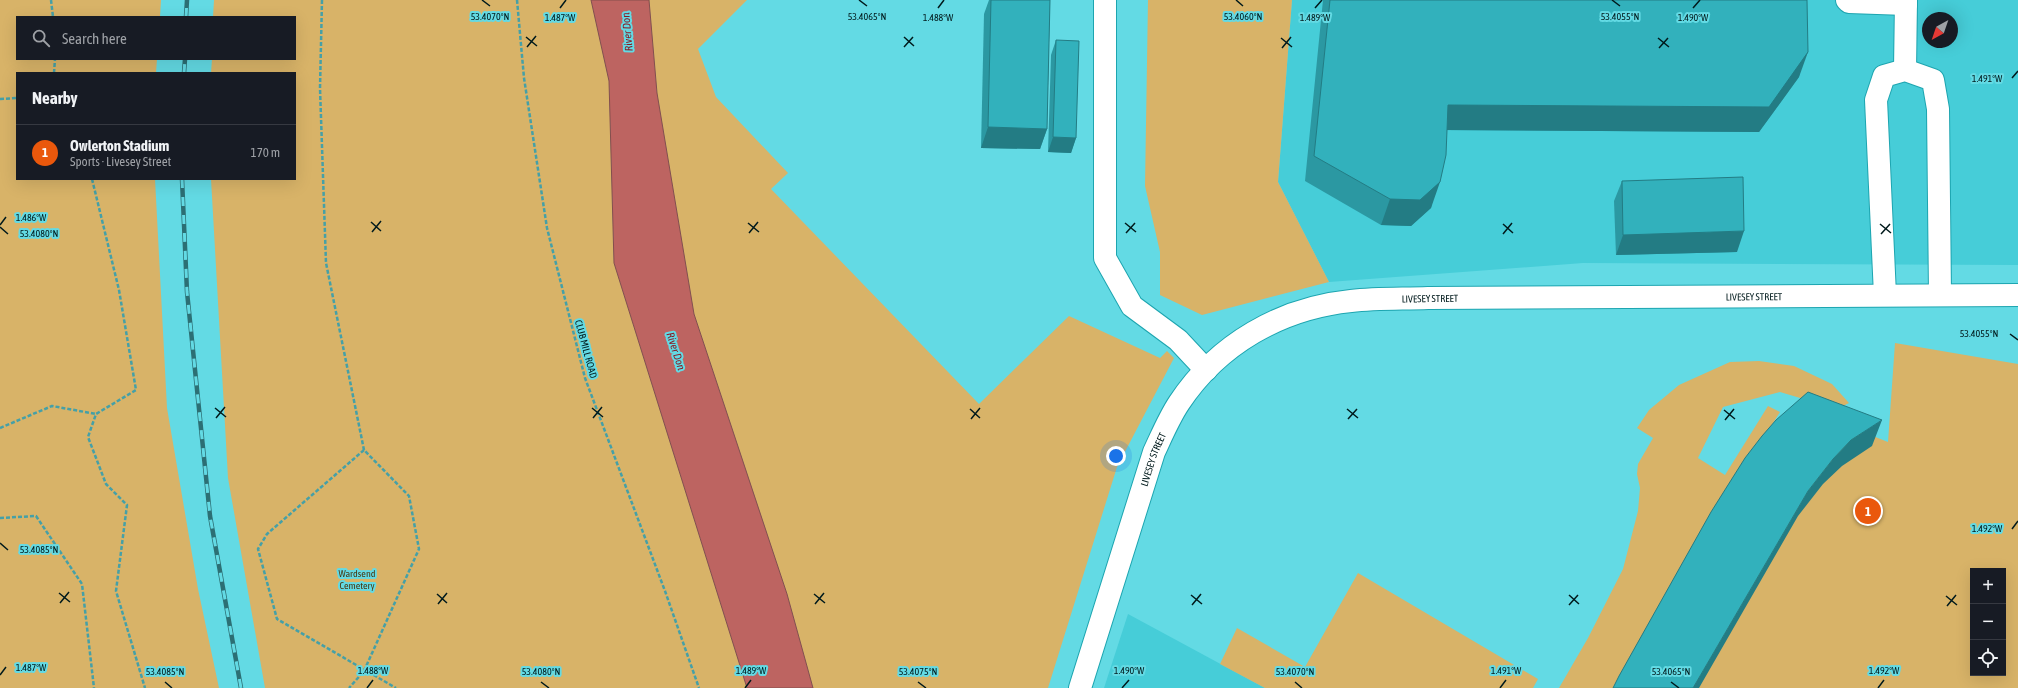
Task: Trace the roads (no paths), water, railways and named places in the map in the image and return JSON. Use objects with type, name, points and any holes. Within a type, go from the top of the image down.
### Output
[{"type":"street","points":[[1105,0],[1105,258],[1132,306],[1178,340],[1206,370]]},
{"type":"street","points":[[1847,0],[1849,2],[1906,2],[1905,70]]},
{"type":"street","points":[[1885,295],[1876,100],[1884,76],[1905,70],[1933,80],[1938,109],[1940,294]]},
{"type":"street","name":"LIVESEY STREET","points":[[1080,688],[1154,452],[1179,403],[1206,370],[1226,351],[1261,327],[1299,311],[1352,300],[1436,298],[1940,294],[2018,295]]},
{"type":"water","name":"River Don","points":[[591,0],[649,0],[657,93],[694,314],[787,594],[813,688],[747,688],[614,263],[609,81]]},
{"type":"railway","points":[[186,16],[187,0]]},
{"type":"railway","points":[[184,72],[185,60]]},
{"type":"railway","points":[[182,180],[187,292],[210,516],[241,688]]},
{"type":"place","name":"Owlerton Stadium","points":[[1868,511]]},
{"type":"park label","name":"Wardsend Cemetery","points":[[357,578]]}]
